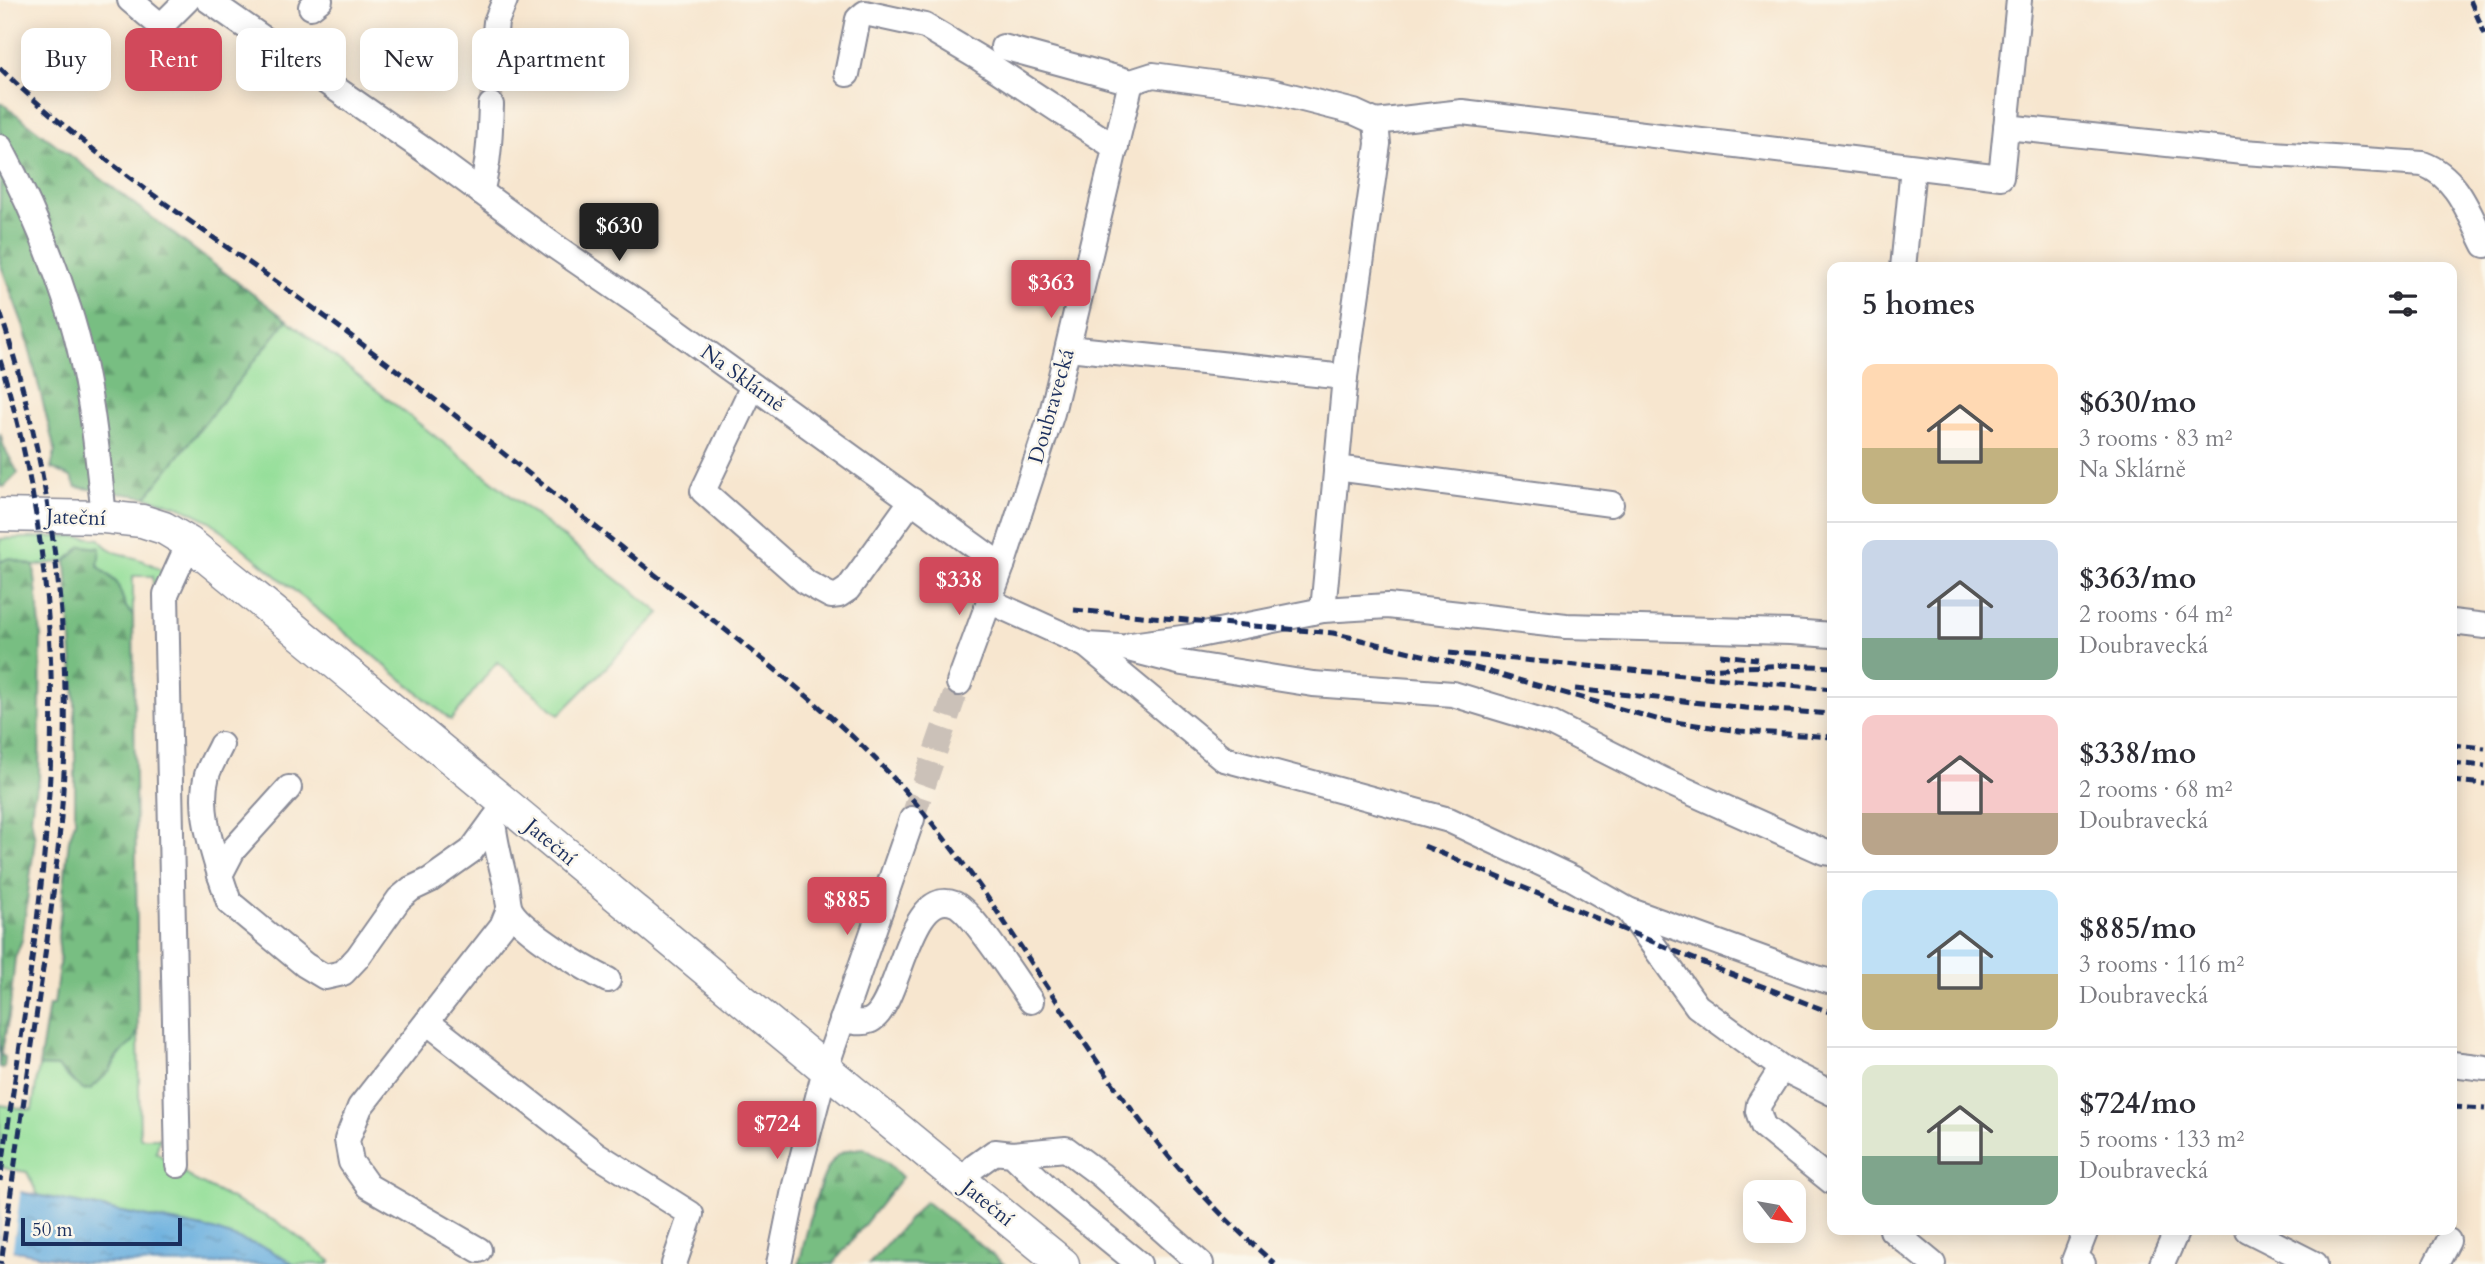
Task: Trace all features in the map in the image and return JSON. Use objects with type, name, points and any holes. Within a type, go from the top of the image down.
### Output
[{"type":"main road","name":"Jateční","points":[[0,515],[104,517],[142,521],[164,528],[189,543],[499,812],[825,1070],[1063,1264]]},
{"type":"street","points":[[130,0],[161,26],[187,0]]},
{"type":"street","name":"Na Sklárně","points":[[208,0],[481,192],[1002,566]]},
{"type":"street","points":[[495,28],[505,0]]},
{"type":"street","points":[[1003,47],[1131,82],[1153,75],[1271,91],[1353,112],[1376,122],[1462,112],[2001,177],[2020,0]]},
{"type":"street","points":[[847,74],[858,19],[865,13],[925,26],[979,58],[1116,148]]},
{"type":"street","name":"Doubravecká","points":[[959,683],[1002,566],[1052,413],[1131,82]]},
{"type":"street","points":[[481,192],[485,178],[491,105]]},
{"type":"street","points":[[1323,610],[1345,377],[1378,144],[1376,122]]},
{"type":"street","points":[[2006,127],[2243,152],[2423,164],[2436,169],[2451,182],[2485,245]]},
{"type":"street","points":[[0,147],[19,182],[70,312],[96,440],[104,517]]},
{"type":"street","points":[[1904,262],[1913,167]]},
{"type":"street","points":[[1068,348],[1345,377]]},
{"type":"street","points":[[753,386],[703,491],[807,583],[831,596],[839,595],[848,589],[912,500]]},
{"type":"street","points":[[1336,468],[1611,504]]},
{"type":"street","points":[[178,1165],[166,594],[189,543]]},
{"type":"street","points":[[989,601],[1086,645],[1224,759],[1449,820],[1572,878],[1628,909],[1827,981]]},
{"type":"street","points":[[1086,645],[1120,647],[1189,638],[1323,610],[1388,606],[1566,626],[1827,635]]},
{"type":"street","points":[[2457,623],[2485,626]]},
{"type":"street","points":[[1120,647],[1182,663],[1313,684],[1453,694],[1552,724],[1663,780],[1827,852]]},
{"type":"street","points":[[221,745],[207,776],[205,800],[209,836],[229,902],[306,965],[325,977],[343,973],[358,957],[399,899],[471,851],[499,812]]},
{"type":"street","points":[[220,875],[233,850],[289,788]]},
{"type":"street","points":[[479,1250],[368,1186],[352,1162],[346,1140],[360,1107],[502,926],[509,909],[506,884],[498,859],[499,812]]},
{"type":"street","points":[[779,1264],[795,1185],[825,1070],[912,818]]},
{"type":"street","points":[[842,1020],[868,1022],[877,1016],[885,1003],[915,928],[927,910],[944,903],[955,904],[969,916],[1031,1002]]},
{"type":"street","points":[[509,909],[520,922],[589,971],[608,980]]},
{"type":"street","points":[[1628,909],[1697,1006],[1782,1068],[1827,1090]]},
{"type":"street","points":[[427,1021],[596,1154],[691,1214],[674,1264]]},
{"type":"street","points":[[2457,1065],[2485,1068]]},
{"type":"street","points":[[1782,1068],[1759,1104],[1758,1111],[1763,1126],[1827,1178]]},
{"type":"street","points":[[962,1181],[974,1167],[995,1152],[1012,1154],[1066,1149],[1101,1175],[1201,1264]]},
{"type":"street","points":[[1012,1154],[1057,1196],[1139,1264]]},
{"type":"street","points":[[1898,1235],[1933,1264]]},
{"type":"street","points":[[2083,1264],[2074,1261],[2084,1235]]},
{"type":"street","points":[[2162,1264],[2175,1235]]},
{"type":"street","points":[[2258,1235],[2315,1264]]},
{"type":"street","points":[[2436,1264],[2448,1241]]},
{"type":"green space","points":[[0,102],[287,320],[146,497],[76,487],[71,477],[51,468],[55,451],[24,327],[0,263]]},
{"type":"green space","points":[[287,320],[660,613],[559,715],[497,662],[451,720],[210,521],[181,507],[146,497]]},
{"type":"green space","points":[[0,433],[18,473],[4,487],[0,486]]},
{"type":"green space","points":[[73,536],[100,539],[114,551],[149,563],[167,574],[153,586],[153,576],[133,576],[133,616],[126,607],[117,583],[98,566],[100,548],[82,546],[66,561],[34,566],[10,558],[0,562],[0,539]]},
{"type":"green space","points":[[82,546],[100,548],[98,566],[117,583],[126,607],[133,616],[138,1021],[138,1031],[133,1042],[116,1057],[110,1071],[91,1089],[83,1090],[58,1067],[39,1066],[49,1005],[54,1005],[60,957],[58,937],[69,840],[75,821],[75,704],[66,561]]},
{"type":"green space","points":[[9,558],[34,566],[41,637],[39,780],[31,818],[35,839],[22,940],[15,958],[9,1016],[1,1055],[5,1057],[4,1068],[0,1067],[0,562]]},
{"type":"green space","points":[[138,1031],[140,1138],[160,1138],[156,1152],[194,1180],[279,1223],[331,1261],[328,1264],[293,1264],[268,1249],[213,1230],[38,1195],[27,1172],[0,1166],[0,1105],[32,1110],[39,1066],[58,1067],[74,1083],[110,1071]]},
{"type":"green space","points":[[864,1148],[888,1163],[902,1177],[833,1264],[799,1264],[813,1209],[828,1168],[840,1154]]},
{"type":"green space","points":[[925,1201],[1004,1264],[869,1264]]},
{"type":"water","points":[[0,1188],[213,1230],[268,1249],[293,1264],[81,1263],[0,1248]]},
{"type":"pier","points":[[0,1184],[21,1188],[12,1254],[0,1252]]},
{"type":"tunnel","points":[[491,91],[491,105]]},
{"type":"tunnel","points":[[912,819],[959,683]]},
{"type":"railway","points":[[2470,0],[2485,34]]},
{"type":"railway","points":[[0,68],[36,102],[114,165],[316,310],[482,436],[779,673],[856,740],[900,785],[939,832],[1012,933],[1115,1087],[1152,1136],[1210,1203],[1275,1264]]},
{"type":"railway","points":[[0,312],[30,418],[42,472],[58,580],[65,689],[64,776],[56,871],[1,1264]]},
{"type":"railway","points":[[0,360],[14,410],[36,513],[48,618],[52,723],[42,877],[0,1181]]},
{"type":"railway","points":[[1074,610],[1333,633],[1483,670],[1660,720],[1740,731],[1827,737]]},
{"type":"railway","points":[[1449,653],[1827,689]]},
{"type":"railway","points":[[1720,655],[1758,659]]},
{"type":"railway","points":[[1703,669],[1787,665],[1827,667]]},
{"type":"railway","points":[[1575,689],[1746,708],[1827,714]]},
{"type":"railway","points":[[2457,745],[2485,748]]},
{"type":"railway","points":[[2457,763],[2485,766]]},
{"type":"railway","points":[[2457,781],[2485,784]]},
{"type":"railway","points":[[1424,846],[1725,972],[1827,1011]]},
{"type":"railway","points":[[2457,1107],[2485,1109]]}]
